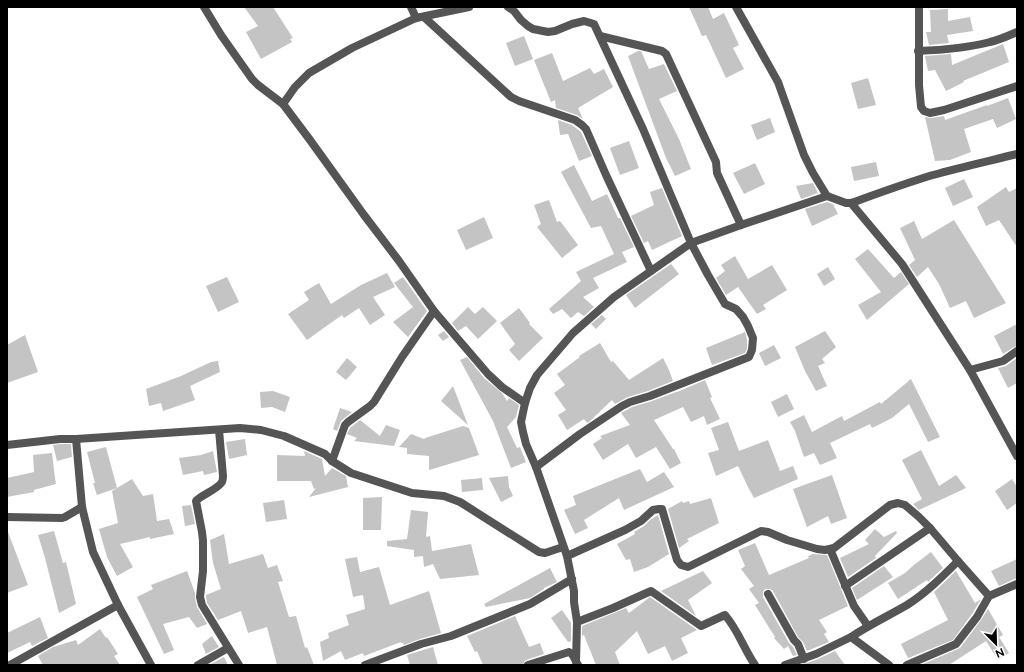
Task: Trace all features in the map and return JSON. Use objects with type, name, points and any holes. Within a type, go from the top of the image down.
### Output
[{"type":"street","points":[[204,7],[221,35],[252,79],[258,86],[283,104],[434,311],[488,374],[502,387],[525,403]]},
{"type":"street","points":[[411,7],[420,17],[511,97],[575,120],[586,129],[651,271]]},
{"type":"street","points":[[283,104],[295,87],[309,74],[329,60],[352,48],[420,17],[469,7]]},
{"type":"street","points":[[508,7],[514,11],[524,24],[548,32],[584,21],[594,24],[643,129],[691,243],[725,304],[736,309],[743,317],[753,338],[750,357],[622,406],[580,434],[536,468]]},
{"type":"street","points":[[736,7],[778,82],[804,155],[827,196],[846,203],[852,203],[891,188],[932,175],[1017,154]]},
{"type":"street","points":[[919,7],[918,85],[922,108],[926,112],[932,113],[944,110],[1017,86]]},
{"type":"street","points":[[918,52],[969,47],[991,42],[1017,32]]},
{"type":"street","points":[[600,36],[662,51],[666,54],[716,162],[717,173],[740,225]]},
{"type":"street","points":[[577,663],[577,622],[574,591],[567,556],[526,444],[521,422],[530,388],[537,375],[573,333],[614,297],[691,243],[827,196]]},
{"type":"street","points":[[852,203],[902,264],[970,370],[1017,456]]},
{"type":"street","points":[[332,460],[345,425],[374,402],[402,357],[434,311]]},
{"type":"street","points":[[970,370],[1003,361],[1017,351]]},
{"type":"street","points":[[7,444],[60,439],[240,428],[261,430],[284,436],[318,450],[351,472],[412,493],[444,496],[460,502],[539,552],[545,553],[564,547]]},
{"type":"street","points":[[219,430],[223,476],[217,487],[199,498],[196,502],[203,541],[203,571],[200,596],[202,605],[239,665]]},
{"type":"street","points":[[76,439],[82,507],[93,552],[118,605],[151,665]]},
{"type":"street","points":[[567,556],[625,530],[641,521],[653,510],[658,509],[662,509],[677,560],[681,565],[688,567],[761,531],[768,532],[817,550],[825,550],[834,548],[890,505],[898,503],[905,505],[930,528],[990,596]]},
{"type":"street","points":[[7,517],[62,518],[82,507]]},
{"type":"street","points":[[845,586],[930,528]]},
{"type":"street","points":[[830,549],[854,606],[868,626]]},
{"type":"street","points":[[785,665],[807,660],[851,637],[908,604],[937,583],[958,561]]},
{"type":"street","points":[[365,665],[421,644],[451,636],[530,604],[572,579]]},
{"type":"street","points":[[907,665],[956,644],[977,617],[990,596],[1017,584]]},
{"type":"street","points":[[577,622],[651,591],[701,626],[725,615],[731,622],[755,665]]},
{"type":"street","points":[[768,594],[807,660]]},
{"type":"street","points":[[10,665],[118,605]]},
{"type":"street","points":[[851,637],[889,665]]},
{"type":"street","points":[[198,665],[228,648]]},
{"type":"street","points":[[528,665],[569,652],[572,654],[577,663]]},
{"type":"building","points":[[244,7],[273,7],[293,38],[290,39],[292,42],[261,59],[246,32],[258,26]]},
{"type":"building","points":[[689,7],[708,7],[713,19],[724,13],[739,45],[733,48],[744,69],[726,78],[706,35],[702,36]]},
{"type":"building","points":[[948,9],[948,21],[970,17],[973,31],[947,35],[949,43],[929,45],[926,32],[931,32],[930,10]]},
{"type":"building","points":[[524,36],[533,59],[515,66],[506,43]]},
{"type":"building","points":[[1003,44],[1009,62],[963,81],[964,82],[946,91],[935,70],[928,71],[925,56],[951,54],[952,65]]},
{"type":"building","points":[[641,51],[649,69],[664,64],[677,91],[659,99],[679,139],[691,169],[675,176],[666,158],[628,56]]},
{"type":"building","points":[[552,53],[563,81],[590,68],[594,74],[604,69],[613,87],[578,108],[583,119],[577,115],[556,108],[555,100],[551,102],[534,60]]},
{"type":"building","points":[[868,78],[876,105],[858,109],[851,83]]},
{"type":"building","points":[[1008,98],[1016,119],[997,128],[993,119],[964,129],[971,152],[950,160],[935,161],[925,117],[931,118],[944,116],[945,120]]},
{"type":"building","points":[[770,118],[775,132],[757,140],[751,125]]},
{"type":"building","points":[[558,120],[572,125],[581,132],[592,156],[579,161],[568,134],[560,135]]},
{"type":"building","points":[[629,141],[639,168],[620,175],[610,148]]},
{"type":"building","points":[[876,162],[879,176],[854,181],[851,167]]},
{"type":"building","points":[[755,163],[765,184],[744,194],[733,173]]},
{"type":"building","points":[[574,165],[592,201],[607,194],[634,247],[622,252],[627,262],[593,278],[599,288],[583,297],[594,307],[584,316],[578,312],[571,318],[562,309],[553,314],[549,309],[581,281],[576,272],[614,254],[601,226],[591,228],[561,172]]},
{"type":"building","points":[[964,179],[973,197],[953,206],[945,188]]},
{"type":"building","points":[[813,183],[818,193],[801,199],[796,186]]},
{"type":"building","points":[[1006,187],[1009,192],[1017,188],[1017,247],[999,220],[986,226],[977,207]]},
{"type":"building","points":[[662,188],[682,236],[652,250],[648,241],[644,243],[631,216],[654,205],[650,192]]},
{"type":"building","points":[[549,200],[557,222],[560,221],[578,245],[562,258],[537,227],[541,224],[534,205]]},
{"type":"building","points":[[827,202],[833,204],[838,214],[812,226],[805,209]]},
{"type":"building","points":[[484,217],[493,238],[466,250],[457,230]]},
{"type":"building","points":[[954,220],[1006,303],[974,318],[966,301],[950,308],[939,284],[928,267],[917,277],[909,265],[915,260],[900,228],[914,221],[922,239]]},
{"type":"building","points":[[868,249],[894,278],[901,272],[909,284],[867,320],[858,305],[881,292],[855,259]]},
{"type":"building","points":[[735,256],[748,279],[772,265],[787,290],[763,305],[766,309],[757,314],[738,287],[726,295],[716,278],[725,271],[721,265]]},
{"type":"building","points":[[671,264],[679,274],[635,308],[626,295]]},
{"type":"building","points":[[828,267],[835,279],[824,286],[817,274]]},
{"type":"building","points":[[387,273],[395,287],[373,297],[385,315],[370,325],[359,308],[344,318],[342,315],[307,340],[288,314],[309,300],[304,292],[319,283],[331,304],[361,285]]},
{"type":"building","points":[[227,277],[239,302],[218,312],[206,286]]},
{"type":"building","points":[[403,277],[427,311],[408,337],[393,322],[413,307],[394,283]]},
{"type":"building","points":[[468,307],[475,314],[483,307],[497,321],[478,339],[466,326],[458,331],[452,323]]},
{"type":"building","points":[[519,308],[530,323],[529,324],[543,338],[519,361],[509,350],[515,344],[500,323]]},
{"type":"building","points":[[602,315],[606,319],[596,329],[591,324]]},
{"type":"building","points":[[1017,324],[1017,346],[1003,354],[994,336]]},
{"type":"building","points":[[444,331],[449,337],[443,341],[438,335]]},
{"type":"building","points":[[825,331],[836,347],[822,359],[825,363],[818,366],[827,386],[816,391],[805,371],[795,347]]},
{"type":"building","points":[[745,332],[747,349],[745,353],[712,365],[706,348]]},
{"type":"building","points":[[25,335],[38,372],[7,383],[7,345]]},
{"type":"building","points":[[600,343],[611,362],[613,361],[629,380],[663,358],[673,381],[628,397],[615,404],[612,400],[589,422],[587,423],[584,419],[567,430],[558,415],[566,410],[554,393],[565,385],[557,374],[580,357],[579,356]]},
{"type":"building","points":[[774,345],[781,358],[765,366],[759,353]]},
{"type":"building","points":[[467,357],[484,378],[502,393],[507,401],[509,398],[519,405],[516,417],[507,427],[517,448],[520,447],[526,462],[511,468],[493,421],[460,360]]},
{"type":"building","points":[[347,358],[357,367],[346,380],[336,372]]},
{"type":"building","points":[[1017,358],[1017,383],[1008,388],[998,368],[1006,366]]},
{"type":"building","points":[[218,361],[220,372],[190,386],[195,400],[163,411],[161,403],[149,406],[146,389],[181,376],[211,362]]},
{"type":"building","points":[[911,379],[940,437],[928,442],[909,404],[892,418],[872,428],[870,424],[830,443],[837,458],[820,465],[814,453],[804,457],[795,431],[790,422],[804,415],[812,432],[842,416],[844,421],[880,402],[881,404]]},
{"type":"building","points":[[705,380],[712,397],[710,398],[720,419],[707,425],[704,416],[691,422],[683,407],[654,420],[674,449],[681,463],[670,469],[656,447],[636,458],[628,444],[603,460],[593,444],[602,438],[600,436],[630,425],[621,413],[632,407],[677,392]]},
{"type":"building","points":[[453,386],[468,425],[441,401]]},
{"type":"building","points":[[273,391],[290,397],[285,412],[272,407],[261,408],[260,392]]},
{"type":"building","points":[[787,394],[794,409],[778,417],[771,402]]},
{"type":"building","points":[[340,408],[352,412],[341,421],[337,431],[333,429]]},
{"type":"building","points":[[360,420],[380,436],[386,425],[400,430],[394,446],[354,441],[357,438],[347,434],[350,428]]},
{"type":"building","points":[[728,422],[739,451],[768,440],[780,471],[793,466],[798,479],[754,498],[738,466],[716,476],[708,453],[719,450],[711,428]]},
{"type":"building","points":[[463,426],[469,428],[479,455],[429,470],[429,456],[407,454],[407,448],[399,447],[411,434],[424,439]]},
{"type":"building","points":[[245,439],[247,455],[229,459],[226,442]]},
{"type":"building","points":[[71,444],[72,457],[57,461],[53,445]]},
{"type":"building","points":[[106,447],[117,488],[97,495],[87,452]]},
{"type":"building","points":[[921,450],[939,486],[956,475],[966,488],[919,510],[913,504],[922,499],[902,460]]},
{"type":"building","points":[[213,451],[217,472],[204,475],[203,471],[183,475],[179,458],[201,455]]},
{"type":"building","points":[[304,451],[322,459],[325,476],[332,468],[346,476],[348,487],[309,497],[316,488],[314,489],[311,481],[277,481],[277,455],[305,456]]},
{"type":"building","points":[[52,453],[56,484],[34,490],[34,492],[7,497],[7,478],[34,472],[33,455]]},
{"type":"building","points":[[640,469],[647,482],[664,472],[674,487],[624,510],[619,498],[584,520],[588,528],[575,534],[564,510],[576,505],[573,496]]},
{"type":"building","points":[[832,475],[847,518],[831,524],[828,516],[807,527],[793,489]]},
{"type":"building","points":[[508,476],[509,487],[513,496],[501,502],[489,478]]},
{"type":"building","points":[[482,478],[483,490],[462,492],[461,480]]},
{"type":"building","points":[[132,479],[143,496],[153,494],[157,521],[169,519],[174,534],[150,539],[150,537],[120,544],[133,567],[117,576],[107,557],[99,529],[118,523],[112,491]]},
{"type":"building","points":[[1012,479],[1017,487],[1017,503],[1007,510],[995,491]]},
{"type":"building","points":[[382,497],[381,530],[363,530],[363,498]]},
{"type":"building","points":[[711,498],[719,523],[687,539],[689,541],[679,548],[668,509],[682,501],[683,503],[689,501],[690,504]]},
{"type":"building","points":[[284,500],[287,519],[266,522],[263,503]]},
{"type":"building","points":[[191,505],[195,524],[185,526],[182,506]]},
{"type":"building","points":[[411,510],[428,512],[426,537],[430,536],[432,551],[471,544],[479,575],[440,579],[433,564],[424,567],[423,556],[414,557],[414,550],[387,546],[387,541],[407,539]]},
{"type":"building","points":[[658,515],[669,554],[648,567],[634,572],[630,559],[626,560],[617,544],[635,534],[634,532]]},
{"type":"building","points":[[875,529],[884,537],[896,531],[897,533],[875,556],[876,558],[848,577],[840,558],[869,544],[865,540]]},
{"type":"building","points":[[54,531],[63,563],[66,562],[76,604],[59,613],[38,535]]},
{"type":"building","points":[[7,532],[28,585],[7,593]]},
{"type":"building","points":[[224,534],[229,564],[263,554],[268,568],[277,565],[283,581],[278,582],[289,617],[296,616],[305,648],[307,647],[314,665],[277,665],[267,627],[248,633],[241,611],[218,620],[207,603],[206,595],[221,589],[213,563],[210,540]]},
{"type":"building","points":[[755,543],[769,575],[809,558],[808,556],[813,554],[827,555],[848,606],[819,620],[827,632],[824,634],[829,642],[807,651],[773,591],[770,589],[765,589],[763,592],[763,597],[797,655],[793,656],[788,646],[784,649],[774,638],[775,637],[755,605],[759,603],[749,589],[754,586],[741,569],[745,566],[738,550]]},
{"type":"building","points":[[931,552],[943,568],[928,582],[927,580],[898,599],[888,583],[905,573]]},
{"type":"building","points":[[357,557],[360,572],[379,567],[390,605],[429,591],[441,633],[404,645],[401,642],[364,656],[363,653],[345,660],[341,651],[323,661],[320,642],[329,638],[328,633],[349,625],[346,615],[365,609],[363,595],[353,597],[345,559]]},
{"type":"building","points":[[1017,559],[1017,578],[999,586],[991,571]]},
{"type":"building","points":[[884,566],[893,577],[857,600],[852,588]]},
{"type":"building","points":[[550,568],[557,582],[544,588],[530,598],[486,607],[484,604]]},
{"type":"building","points":[[187,571],[195,593],[197,607],[207,624],[197,628],[189,617],[163,624],[174,650],[164,654],[137,597],[153,589],[151,585]]},
{"type":"building","points":[[703,571],[712,583],[688,600],[696,616],[661,591]]},
{"type":"building","points":[[956,571],[975,603],[981,599],[953,640],[908,658],[901,644],[948,620],[934,592]]},
{"type":"building","points":[[650,597],[697,630],[681,638],[688,653],[672,661],[665,646],[648,654],[637,631],[615,652],[620,665],[596,665],[584,635],[582,636],[582,626],[626,608],[629,613]]},
{"type":"building","points":[[988,609],[1003,635],[999,637],[1009,653],[998,660],[986,641],[949,665],[921,665],[960,648]]},
{"type":"building","points":[[562,610],[571,623],[571,641],[568,642],[551,618]]},
{"type":"building","points":[[515,616],[529,647],[540,643],[544,654],[526,660],[523,665],[483,665],[477,651],[475,652],[467,636]]},
{"type":"building","points":[[40,617],[48,638],[32,646],[30,642],[7,653],[7,633]]},
{"type":"building","points":[[100,629],[118,654],[114,656],[120,665],[43,665],[38,656],[53,647],[76,640],[78,645]]},
{"type":"building","points":[[212,636],[219,647],[206,654],[202,644]]},
{"type":"building","points":[[433,647],[438,665],[410,665],[407,655]]},
{"type":"building","points":[[835,651],[845,665],[801,665],[818,659]]},
{"type":"building","points":[[224,657],[228,665],[211,664]]}]
